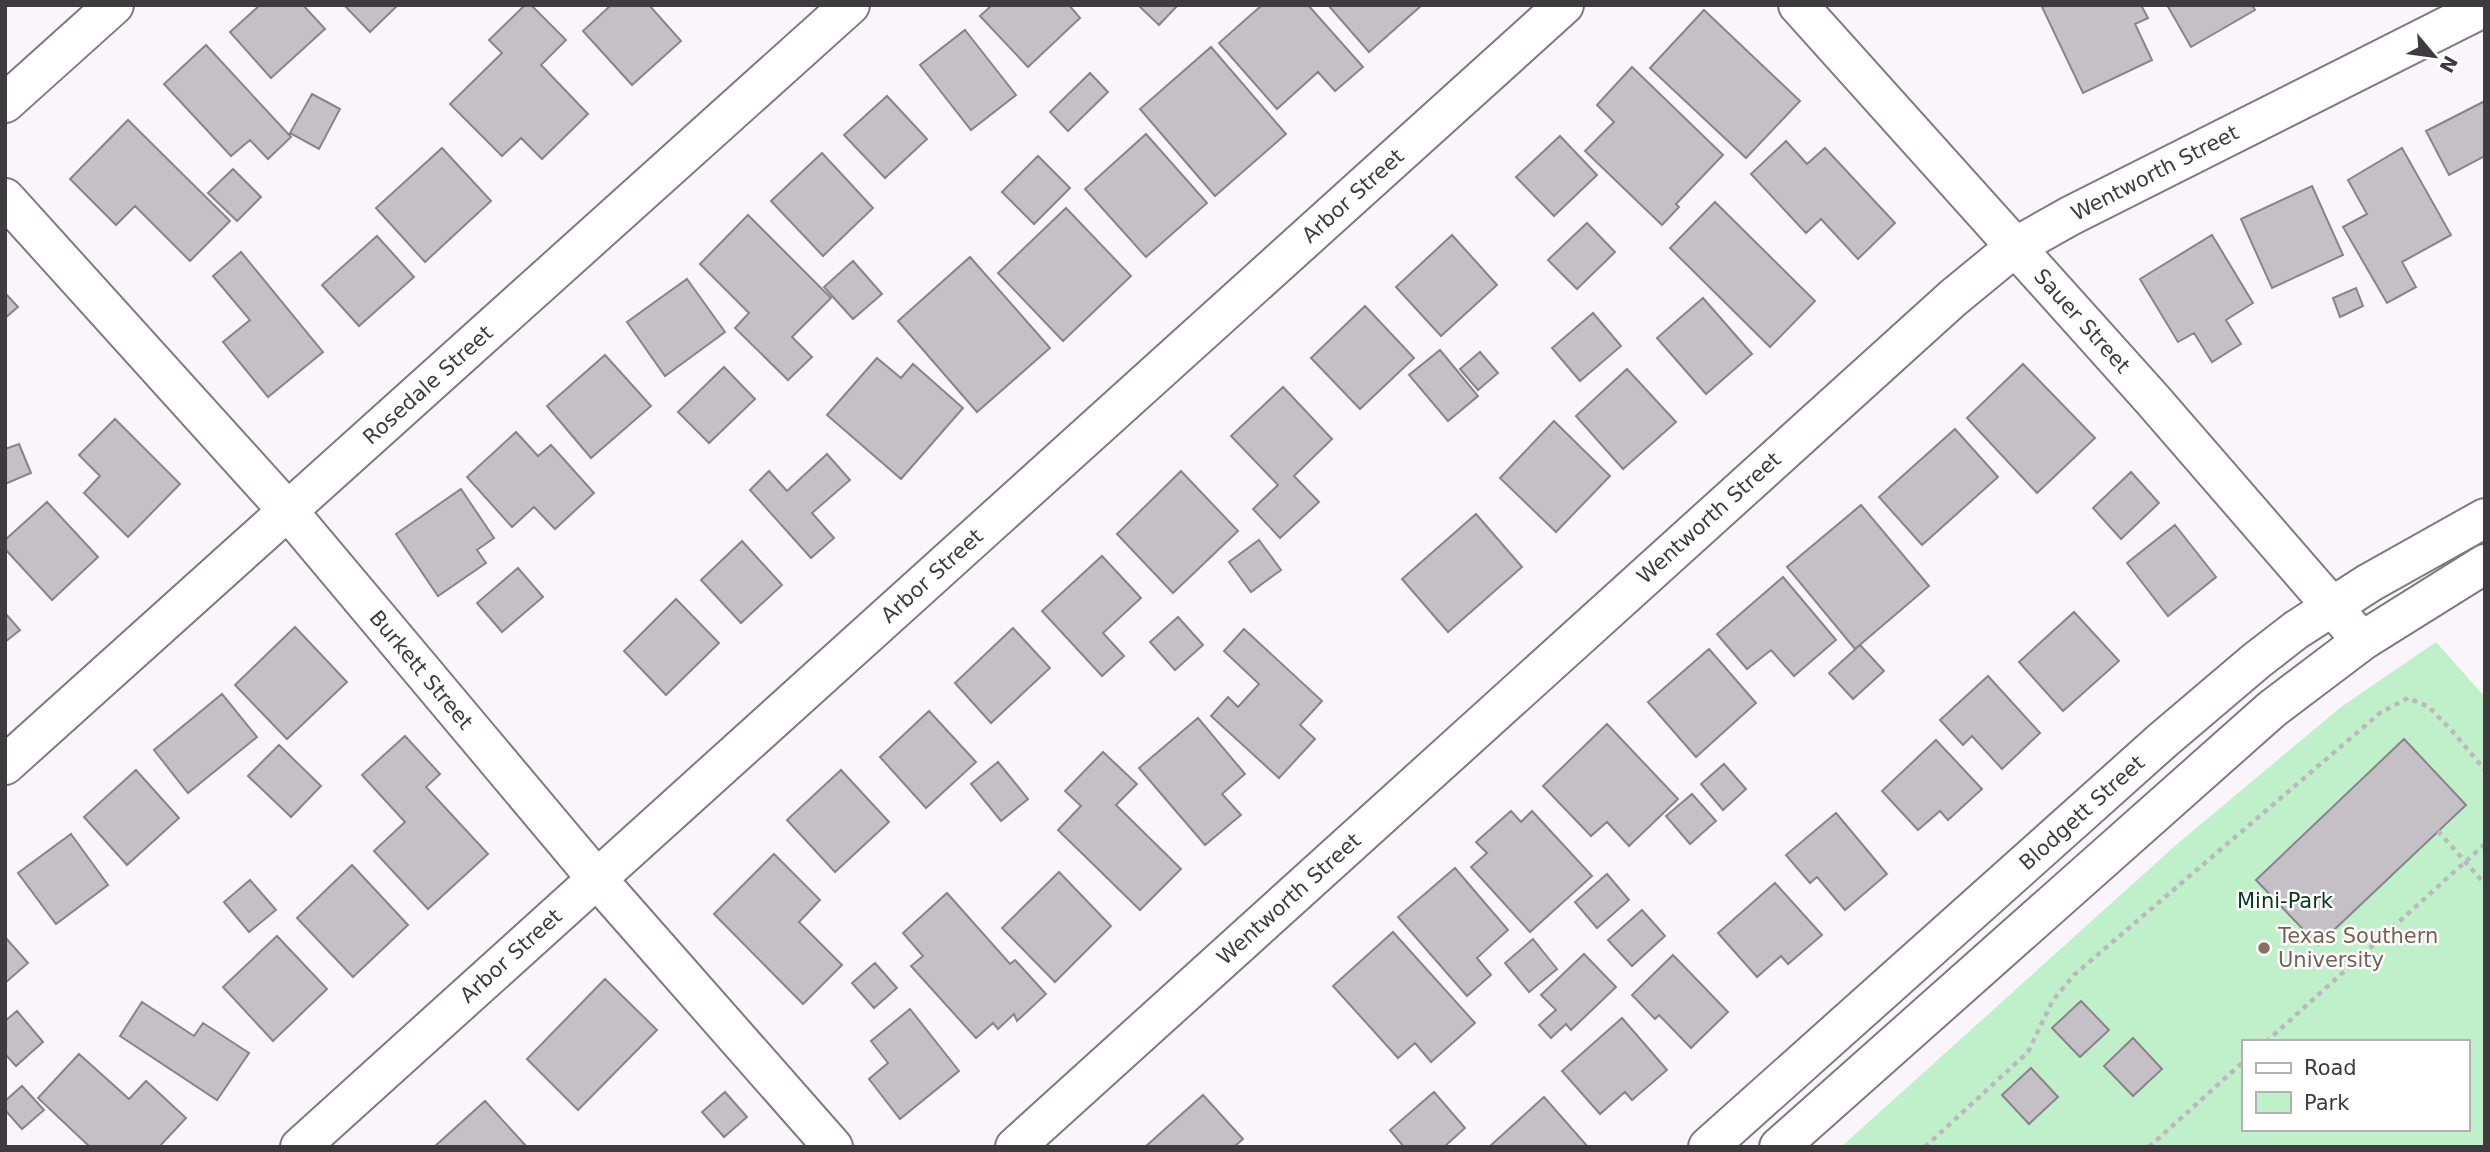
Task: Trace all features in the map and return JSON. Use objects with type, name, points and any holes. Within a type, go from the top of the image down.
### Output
[{"type":"street","points":[[5,103],[114,5]]},
{"type":"street","name":"Rosedale Street","points":[[5,765],[850,5]]},
{"type":"street","name":"Arbor Street","points":[[300,1147],[1564,5]]},
{"type":"street","name":"Sauer Street","points":[[1798,5],[2152,399],[2362,641]]},
{"type":"street","name":"Wentworth Street","points":[[1015,1147],[1942,307],[2015,247],[2082,209],[2485,7]]},
{"type":"street","name":"Burkett Street","points":[[5,198],[288,511],[597,880],[833,1147]]},
{"type":"street","name":"Blodgett Street","points":[[1708,1147],[2212,697],[2296,630],[2485,518]]},
{"type":"street","points":[[1779,1147],[2232,743],[2362,641],[2485,564]]},
{"type":"street","points":[[1890,985],[1920,1020]]},
{"type":"path","points":[[1925,1147],[2028,1052],[2053,1000],[2074,975],[2380,713],[2408,698],[2429,707],[2485,770]]},
{"type":"path","points":[[2438,831],[2485,884]]},
{"type":"path","points":[[2268,1040],[2485,844]]},
{"type":"path","points":[[2149,1147],[2242,1063]]},
{"type":"green space","name":"Mini-Park","points":[[2436,642],[2485,697],[2485,1147],[1841,1147],[2176,845],[2341,707]]},
{"type":"building","points":[[260,5],[303,5],[325,29],[271,78],[230,32]]},
{"type":"building","points":[[344,5],[398,5],[370,32]]},
{"type":"building","points":[[525,5],[531,5],[566,40],[541,65],[588,114],[542,159],[521,138],[502,156],[450,104],[502,53],[489,40]]},
{"type":"building","points":[[611,5],[649,5],[681,41],[632,85],[583,31]]},
{"type":"building","points":[[992,5],[1069,5],[1080,18],[1028,67],[980,16]]},
{"type":"building","points":[[1138,5],[1178,5],[1159,25]]},
{"type":"building","points":[[1262,5],[1308,5],[1363,67],[1335,91],[1318,72],[1277,109],[1219,43]]},
{"type":"building","points":[[1328,5],[1422,5],[1369,52]]},
{"type":"building","points":[[2141,5],[2148,18],[2135,24],[2152,60],[2083,93],[2042,7]]},
{"type":"building","points":[[2167,5],[2252,5],[2255,10],[2191,47]]},
{"type":"building","points":[[1704,10],[1800,101],[1746,158],[1650,68]]},
{"type":"building","points":[[965,30],[1016,95],[971,130],[920,65]]},
{"type":"building","points":[[206,45],[291,137],[268,159],[250,140],[231,156],[164,84]]},
{"type":"building","points":[[1211,47],[1286,134],[1215,196],[1140,109]]},
{"type":"building","points":[[1632,67],[1723,155],[1676,204],[1679,207],[1662,225],[1585,151],[1614,122],[1597,105]]},
{"type":"building","points":[[1090,73],[1108,92],[1068,131],[1050,112]]},
{"type":"building","points":[[312,94],[340,109],[319,149],[290,133]]},
{"type":"building","points":[[887,96],[927,139],[885,178],[844,135]]},
{"type":"building","points":[[2485,101],[2485,156],[2449,175],[2426,131]]},
{"type":"building","points":[[128,120],[230,221],[190,261],[135,206],[116,225],[70,179]]},
{"type":"building","points":[[1146,134],[1207,203],[1146,257],[1085,189]]},
{"type":"building","points":[[1560,136],[1597,175],[1554,216],[1516,177]]},
{"type":"building","points":[[1786,141],[1807,164],[1825,148],[1895,223],[1858,259],[1821,219],[1806,233],[1751,174]]},
{"type":"building","points":[[442,148],[491,201],[425,262],[376,208]]},
{"type":"building","points":[[2402,148],[2451,235],[2402,262],[2416,287],[2387,303],[2343,227],[2367,214],[2348,180]]},
{"type":"building","points":[[822,153],[873,208],[823,256],[771,201]]},
{"type":"building","points":[[1038,156],[1070,188],[1034,224],[1002,192]]},
{"type":"building","points":[[233,169],[261,197],[237,221],[208,193]]},
{"type":"building","points":[[2312,186],[2343,255],[2272,288],[2241,219]]},
{"type":"building","points":[[1715,202],[1815,301],[1770,347],[1670,248]]},
{"type":"building","points":[[1066,208],[1131,276],[1063,341],[998,273]]},
{"type":"building","points":[[748,215],[831,298],[792,337],[812,357],[788,380],[735,328],[749,313],[700,264]]},
{"type":"building","points":[[1587,223],[1615,252],[1577,289],[1548,260]]},
{"type":"building","points":[[1452,235],[1497,285],[1441,336],[1396,287]]},
{"type":"building","points":[[2212,235],[2253,303],[2226,320],[2241,344],[2212,362],[2194,333],[2178,342],[2140,279]]},
{"type":"building","points":[[377,236],[414,277],[359,326],[322,285]]},
{"type":"building","points":[[241,252],[323,352],[268,397],[223,342],[250,320],[213,276]]},
{"type":"building","points":[[970,257],[1050,348],[977,412],[898,321]]},
{"type":"building","points":[[853,261],[882,294],[853,319],[824,287]]},
{"type":"building","points":[[687,279],[725,332],[665,376],[627,322]]},
{"type":"building","points":[[2356,288],[2363,306],[2340,317],[2333,298]]},
{"type":"building","points":[[5,293],[18,307],[5,318]]},
{"type":"building","points":[[1703,298],[1752,354],[1706,394],[1657,338]]},
{"type":"building","points":[[1365,306],[1414,358],[1360,409],[1311,358]]},
{"type":"building","points":[[1593,313],[1621,346],[1580,381],[1552,348]]},
{"type":"building","points":[[1440,350],[1478,396],[1448,421],[1409,375]]},
{"type":"building","points":[[1480,352],[1498,373],[1478,390],[1460,369]]},
{"type":"building","points":[[605,355],[651,406],[591,458],[547,406]]},
{"type":"building","points":[[877,358],[901,378],[913,364],[963,408],[901,479],[827,415]]},
{"type":"building","points":[[2023,364],[2095,438],[2037,493],[1967,418]]},
{"type":"building","points":[[724,367],[755,399],[709,443],[678,412]]},
{"type":"building","points":[[1627,369],[1676,422],[1623,469],[1576,416]]},
{"type":"building","points":[[1283,387],[1332,439],[1294,476],[1319,502],[1280,538],[1253,509],[1278,485],[1231,436]]},
{"type":"building","points":[[115,419],[180,484],[128,537],[84,493],[100,476],[79,455]]},
{"type":"building","points":[[1554,421],[1610,476],[1556,532],[1500,478]]},
{"type":"building","points":[[1955,429],[1998,477],[1922,545],[1879,497]]},
{"type":"building","points":[[516,432],[538,456],[551,445],[594,493],[555,529],[534,507],[512,527],[467,477]]},
{"type":"building","points":[[19,444],[31,473],[5,484],[5,449]]},
{"type":"building","points":[[827,454],[850,480],[812,513],[834,538],[811,558],[750,490],[769,471],[787,491]]},
{"type":"building","points":[[1181,471],[1238,531],[1173,593],[1117,534]]},
{"type":"building","points":[[2131,472],[2159,503],[2121,539],[2093,508]]},
{"type":"building","points":[[461,489],[494,538],[477,550],[486,563],[438,596],[396,534]]},
{"type":"building","points":[[47,502],[98,557],[52,600],[5,549],[5,540]]},
{"type":"building","points":[[1861,505],[1929,586],[1855,649],[1787,567]]},
{"type":"building","points":[[1476,514],[1522,567],[1448,632],[1402,579]]},
{"type":"building","points":[[2175,525],[2216,577],[2168,616],[2127,563]]},
{"type":"building","points":[[1259,540],[1281,570],[1251,592],[1229,562]]},
{"type":"building","points":[[742,541],[782,585],[741,623],[701,580]]},
{"type":"building","points":[[1102,556],[1141,598],[1103,633],[1124,656],[1102,676],[1042,611]]},
{"type":"building","points":[[518,568],[543,597],[502,632],[477,603]]},
{"type":"building","points":[[1783,577],[1836,640],[1794,676],[1771,650],[1747,669],[1717,634]]},
{"type":"building","points":[[676,599],[719,643],[666,695],[624,651]]},
{"type":"building","points":[[2074,612],[2119,661],[2063,711],[2019,662]]},
{"type":"building","points":[[5,613],[20,630],[5,642]]},
{"type":"building","points":[[1178,617],[1203,645],[1175,670],[1150,642]]},
{"type":"building","points":[[295,627],[347,682],[287,739],[235,685]]},
{"type":"building","points":[[1013,628],[1050,668],[991,723],[955,683]]},
{"type":"building","points":[[1244,629],[1322,701],[1300,725],[1315,739],[1279,778],[1211,716],[1228,697],[1238,707],[1259,684],[1224,651]]},
{"type":"building","points":[[1860,645],[1884,671],[1853,699],[1829,673]]},
{"type":"building","points":[[1709,649],[1756,703],[1696,757],[1648,702]]},
{"type":"building","points":[[1988,676],[2040,733],[2002,769],[1972,736],[1963,745],[1940,720]]},
{"type":"building","points":[[222,694],[257,737],[188,793],[154,750]]},
{"type":"building","points":[[929,711],[976,762],[926,808],[880,757]]},
{"type":"building","points":[[1198,718],[1245,774],[1222,794],[1241,815],[1205,845],[1139,768]]},
{"type":"building","points":[[1607,724],[1678,799],[1629,846],[1607,822],[1591,836],[1543,786]]},
{"type":"building","points":[[405,736],[440,774],[426,787],[488,854],[428,909],[374,851],[405,822],[362,775]]},
{"type":"building","points":[[2404,739],[2466,805],[2318,945],[2256,880]]},
{"type":"building","points":[[1936,740],[1982,789],[1948,820],[1940,811],[1918,830],[1882,791]]},
{"type":"building","points":[[279,745],[321,786],[291,817],[248,776]]},
{"type":"building","points":[[1103,752],[1137,784],[1116,805],[1181,869],[1140,910],[1058,830],[1081,806],[1065,791]]},
{"type":"building","points":[[998,762],[1028,799],[1001,821],[971,784]]},
{"type":"building","points":[[1724,764],[1746,789],[1723,810],[1701,784]]},
{"type":"building","points":[[136,770],[179,818],[127,865],[84,817]]},
{"type":"building","points":[[841,770],[889,822],[835,872],[787,820]]},
{"type":"building","points":[[1692,794],[1716,821],[1690,844],[1666,816]]},
{"type":"building","points":[[1511,811],[1521,822],[1532,811],[1592,876],[1530,932],[1471,867],[1487,853],[1476,842]]},
{"type":"building","points":[[1836,813],[1887,874],[1845,910],[1817,877],[1810,883],[1786,855]]},
{"type":"building","points":[[71,834],[108,885],[56,924],[18,873]]},
{"type":"building","points":[[774,854],[820,900],[799,922],[842,965],[803,1004],[714,914]]},
{"type":"building","points":[[352,865],[408,925],[353,977],[297,918]]},
{"type":"building","points":[[1455,868],[1508,930],[1477,958],[1491,975],[1467,996],[1398,917]]},
{"type":"building","points":[[1059,872],[1111,926],[1055,982],[1002,928]]},
{"type":"building","points":[[1607,874],[1629,900],[1597,928],[1575,902]]},
{"type":"building","points":[[250,880],[276,910],[249,932],[224,902]]},
{"type":"building","points":[[1775,883],[1822,935],[1788,964],[1781,956],[1757,977],[1718,933]]},
{"type":"building","points":[[947,893],[1010,964],[1015,960],[1046,994],[1017,1021],[1014,1014],[998,1029],[993,1023],[976,1038],[911,966],[923,956],[903,933]]},
{"type":"building","points":[[1642,910],[1665,936],[1632,966],[1608,940]]},
{"type":"building","points":[[1393,932],[1475,1023],[1431,1062],[1415,1043],[1398,1058],[1333,986]]},
{"type":"building","points":[[277,936],[327,989],[273,1041],[223,987]]},
{"type":"building","points":[[5,937],[28,963],[5,983]]},
{"type":"building","points":[[1533,939],[1557,969],[1529,992],[1505,963]]},
{"type":"building","points":[[1584,954],[1616,987],[1571,1030],[1566,1024],[1551,1038],[1539,1025],[1556,1010],[1541,995]]},
{"type":"building","points":[[1673,955],[1728,1012],[1691,1048],[1659,1015],[1655,1019],[1632,995]]},
{"type":"building","points":[[875,963],[897,988],[874,1008],[852,983]]},
{"type":"building","points":[[605,979],[657,1030],[578,1110],[527,1059]]},
{"type":"building","points":[[2081,1001],[2109,1030],[2080,1057],[2052,1028]]},
{"type":"building","points":[[142,1002],[194,1036],[203,1023],[249,1053],[217,1100],[120,1036]]},
{"type":"building","points":[[910,1009],[959,1071],[900,1119],[869,1079],[888,1063],[871,1041]]},
{"type":"building","points":[[17,1011],[43,1042],[16,1066],[5,1054],[5,1021]]},
{"type":"building","points":[[1622,1018],[1667,1070],[1632,1100],[1625,1092],[1600,1114],[1562,1071]]},
{"type":"building","points":[[2133,1038],[2162,1069],[2133,1096],[2104,1066]]},
{"type":"building","points":[[79,1054],[129,1099],[146,1081],[186,1118],[159,1147],[90,1147],[38,1098]]},
{"type":"building","points":[[2031,1068],[2058,1097],[2029,1124],[2002,1095]]},
{"type":"building","points":[[22,1086],[44,1110],[22,1129],[5,1110],[5,1101]]},
{"type":"building","points":[[725,1092],[747,1117],[724,1137],[702,1112]]},
{"type":"building","points":[[1434,1092],[1465,1128],[1444,1147],[1404,1147],[1390,1130]]},
{"type":"building","points":[[1203,1095],[1243,1139],[1234,1147],[1145,1147]]},
{"type":"building","points":[[1544,1097],[1588,1147],[1489,1147]]},
{"type":"building","points":[[485,1101],[527,1147],[434,1147]]},
{"type":"place","name":"Texas Southern University","points":[[2264,948]]}]
